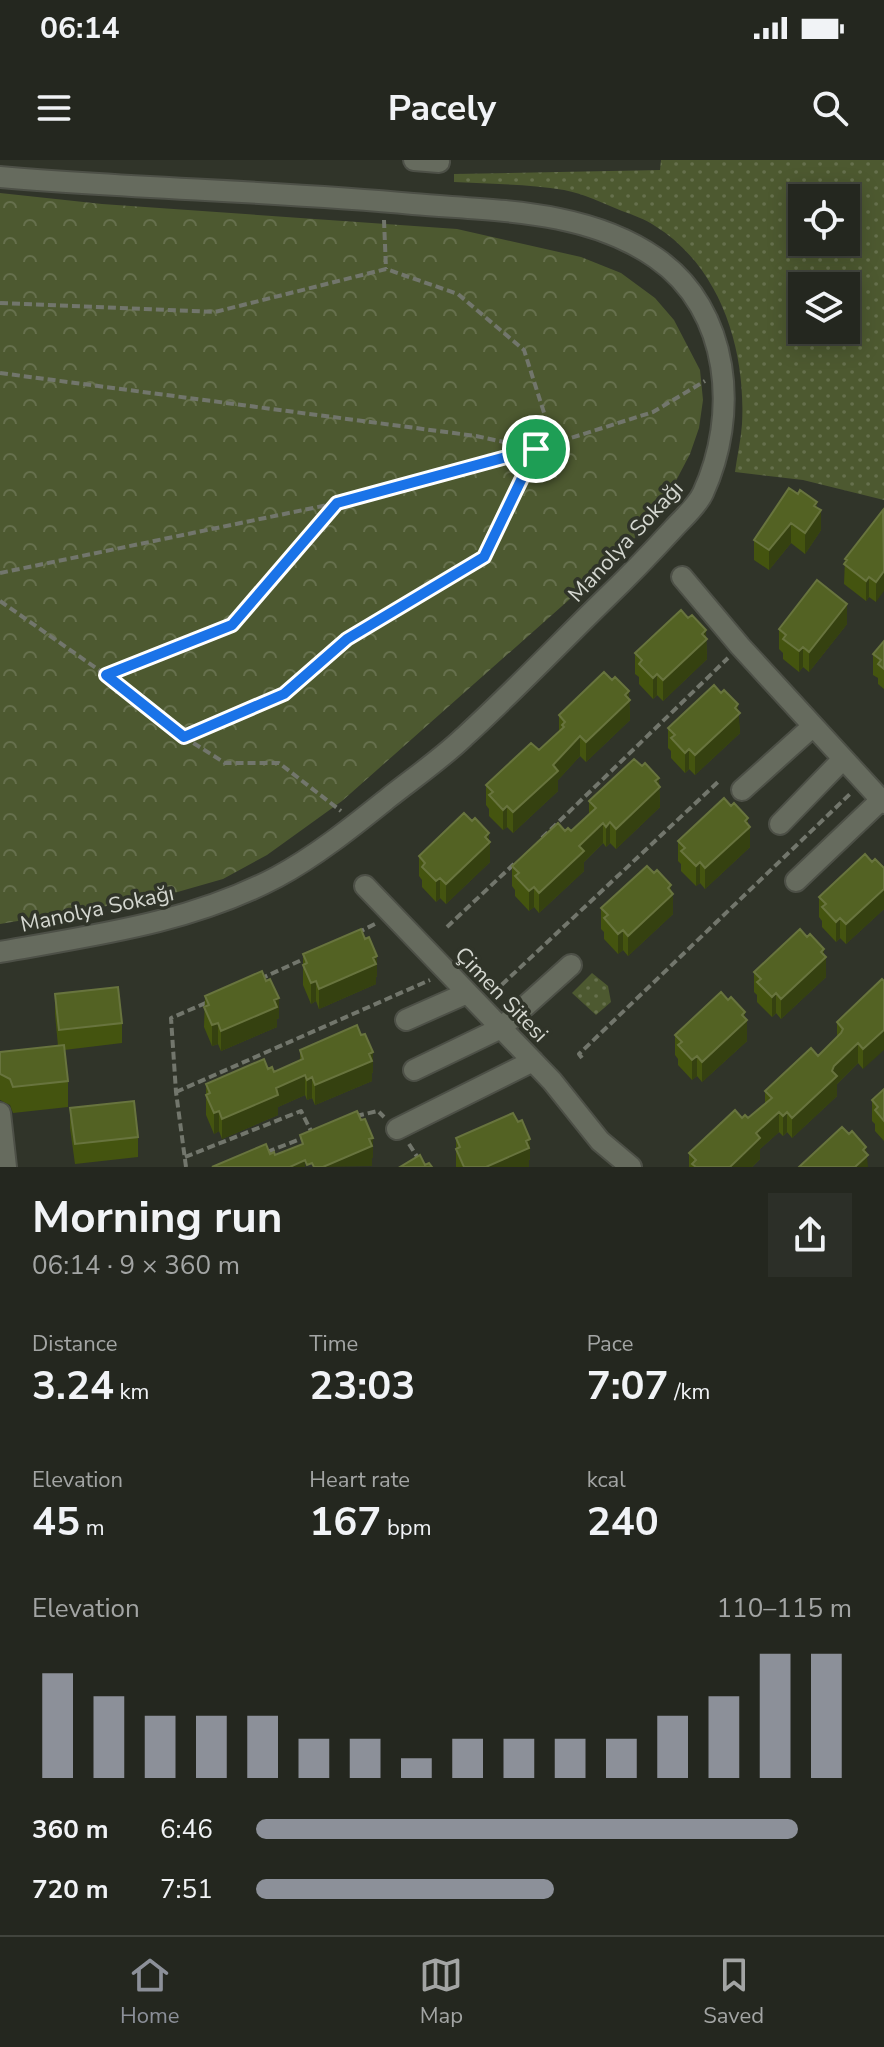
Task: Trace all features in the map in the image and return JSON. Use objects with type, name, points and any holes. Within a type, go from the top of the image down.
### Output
[{"type":"street","points":[[414,160],[439,162]]},
{"type":"street","name":"Manolya Sokağı","points":[[0,177],[383,201],[561,217],[606,233],[654,257],[687,284],[708,319],[723,371],[721,431],[714,465],[700,499],[646,559],[461,740],[357,823],[281,875],[228,901],[150,923],[0,952]]},
{"type":"street","points":[[682,577],[812,727],[883,801],[796,881]]},
{"type":"street","points":[[742,790],[812,727]]},
{"type":"street","points":[[780,824],[843,759]]},
{"type":"street","name":"Çimen Sitesi","points":[[365,886],[533,1061],[600,1141],[631,1167]]},
{"type":"street","points":[[414,1070],[501,1028],[571,965]]},
{"type":"street","points":[[406,1020],[473,999]]},
{"type":"street","points":[[397,1129],[533,1061]]},
{"type":"street","points":[[0,1113],[6,1167]]},
{"type":"street","name":"Çimen Sitesi","points":[[600,1141],[612,1167]]},
{"type":"path","points":[[383,201],[386,269]]},
{"type":"path","points":[[0,303],[215,312],[386,269],[458,294],[524,350],[554,444]]},
{"type":"path","points":[[0,573],[337,503],[554,444],[653,412],[723,371]]},
{"type":"path","points":[[0,373],[476,436],[536,449]]},
{"type":"path","points":[[184,737],[284,694],[347,639],[484,557],[536,449]]},
{"type":"path","points":[[106,675],[232,625],[337,503]]},
{"type":"path","points":[[0,601],[106,675],[184,737],[225,763],[279,763],[357,823]]},
{"type":"path","points":[[542,838],[740,646]]},
{"type":"path","points":[[582,1058],[579,1054],[865,781]]},
{"type":"path","points":[[473,999],[718,782]]},
{"type":"path","points":[[447,927],[521,858]]},
{"type":"path","points":[[347,938],[393,916]]},
{"type":"path","points":[[256,981],[310,956]]},
{"type":"path","points":[[176,1092],[447,972]]},
{"type":"path","points":[[186,1167],[176,1092],[171,1018],[214,999]]},
{"type":"path","points":[[185,1157],[301,1111],[312,1134]]},
{"type":"path","points":[[344,1121],[378,1111],[419,1157],[409,1162]]},
{"type":"path","points":[[261,1155],[321,1130]]},
{"type":"green space","points":[[661,160],[884,160],[884,500],[803,480],[735,472],[742,396],[734,340],[713,287],[678,243],[639,217],[579,194],[523,185],[454,182],[454,174],[660,170]]},
{"type":"green space","points":[[0,193],[102,204],[457,229],[581,257],[621,273],[655,298],[674,320],[700,370],[703,400],[699,428],[690,454],[668,496],[643,530],[597,575],[342,801],[267,855],[223,879],[160,897],[0,924]]},
{"type":"green space","points":[[592,973],[608,986],[611,1002],[596,1015],[572,993]]},
{"type":"building","points":[[789,488],[798,494],[800,490],[817,502],[814,506],[821,510],[805,533],[791,523],[769,550],[754,540]]},
{"type":"building","points":[[883,510],[884,571],[876,582],[869,577],[866,581],[844,564],[845,559]]},
{"type":"building","points":[[817,580],[847,604],[809,652],[803,647],[799,651],[783,639],[786,635],[779,629]]},
{"type":"building","points":[[681,610],[688,618],[692,615],[706,630],[702,634],[707,639],[663,680],[657,674],[653,678],[639,664],[642,660],[635,653]]},
{"type":"building","points":[[884,641],[884,669],[878,664],[881,660],[873,654]]},
{"type":"building","points":[[604,672],[612,680],[615,677],[629,691],[625,695],[630,700],[586,742],[580,736],[553,765],[558,771],[513,812],[507,806],[503,810],[489,795],[493,792],[486,785],[531,743],[539,750],[564,727],[565,722],[559,715]]},
{"type":"building","points":[[714,685],[738,704],[735,708],[740,713],[695,755],[689,749],[685,753],[671,738],[675,735],[668,728]]},
{"type":"building","points":[[634,759],[642,766],[645,763],[659,778],[655,781],[660,787],[616,829],[610,822],[606,827],[603,823],[579,846],[584,851],[539,893],[534,887],[529,891],[515,876],[519,873],[512,866],[558,823],[565,831],[568,828],[571,831],[596,808],[589,801]]},
{"type":"building","points":[[724,798],[731,806],[734,803],[748,818],[745,821],[750,827],[705,868],[700,862],[696,866],[681,851],[685,848],[678,841]]},
{"type":"building","points":[[464,813],[472,821],[475,818],[489,833],[485,837],[490,842],[446,884],[440,878],[436,881],[422,867],[425,863],[419,856]]},
{"type":"building","points":[[865,854],[884,868],[884,889],[846,924],[840,918],[836,922],[822,907],[826,904],[819,897]]},
{"type":"building","points":[[647,866],[654,873],[657,870],[671,885],[668,888],[673,894],[628,936],[623,930],[618,934],[604,918],[608,915],[601,908]]},
{"type":"building","points":[[361,929],[365,939],[369,937],[377,956],[373,958],[376,964],[319,989],[316,981],[311,983],[303,965],[307,963],[303,954]]},
{"type":"building","points":[[800,929],[807,937],[810,934],[824,949],[821,952],[826,957],[781,999],[776,993],[772,997],[757,982],[761,979],[754,972]]},
{"type":"building","points":[[262,971],[266,981],[270,979],[279,998],[274,1000],[277,1007],[221,1031],[218,1023],[212,1025],[204,1007],[209,1005],[205,996]]},
{"type":"building","points":[[882,979],[884,1030],[863,1049],[858,1043],[834,1066],[832,1071],[837,1076],[792,1118],[787,1112],[783,1116],[779,1112],[756,1133],[760,1138],[730,1167],[696,1167],[692,1164],[696,1160],[689,1153],[735,1110],[742,1118],[745,1115],[748,1118],[772,1098],[765,1091],[811,1048],[818,1056],[841,1033],[843,1029],[837,1022]]},
{"type":"building","points":[[118,987],[122,1023],[59,1030],[55,994]]},
{"type":"building","points":[[721,992],[728,1000],[731,997],[745,1012],[742,1015],[747,1020],[702,1062],[697,1056],[692,1060],[678,1045],[682,1042],[675,1035]]},
{"type":"building","points":[[357,1025],[373,1052],[369,1054],[372,1061],[315,1085],[312,1077],[307,1080],[305,1075],[276,1088],[278,1095],[222,1119],[219,1111],[214,1113],[206,1095],[210,1093],[206,1084],[264,1059],[268,1069],[272,1067],[274,1072],[303,1059],[300,1050]]},
{"type":"building","points":[[64,1045],[68,1081],[13,1087],[10,1079],[0,1074],[0,1052]]},
{"type":"building","points":[[884,1089],[884,1121],[872,1100]]},
{"type":"building","points":[[134,1101],[138,1137],[75,1144],[70,1108]]},
{"type":"building","points":[[357,1111],[361,1120],[365,1119],[373,1138],[369,1139],[372,1146],[323,1167],[314,1167],[312,1163],[307,1165],[305,1160],[290,1167],[212,1167],[266,1144],[270,1154],[274,1152],[275,1155],[303,1144],[300,1135]]},
{"type":"building","points":[[513,1113],[518,1122],[522,1120],[530,1139],[526,1141],[529,1148],[486,1167],[464,1167],[456,1149],[460,1147],[456,1138]]},
{"type":"building","points":[[842,1127],[849,1134],[852,1131],[866,1147],[863,1150],[868,1155],[855,1167],[799,1167]]},
{"type":"building","points":[[420,1155],[425,1165],[429,1163],[432,1167],[400,1167]]},
{"type":"route","points":[[536,449],[484,557],[347,639],[284,694],[184,737],[106,675],[232,625],[337,503],[536,449]]}]
